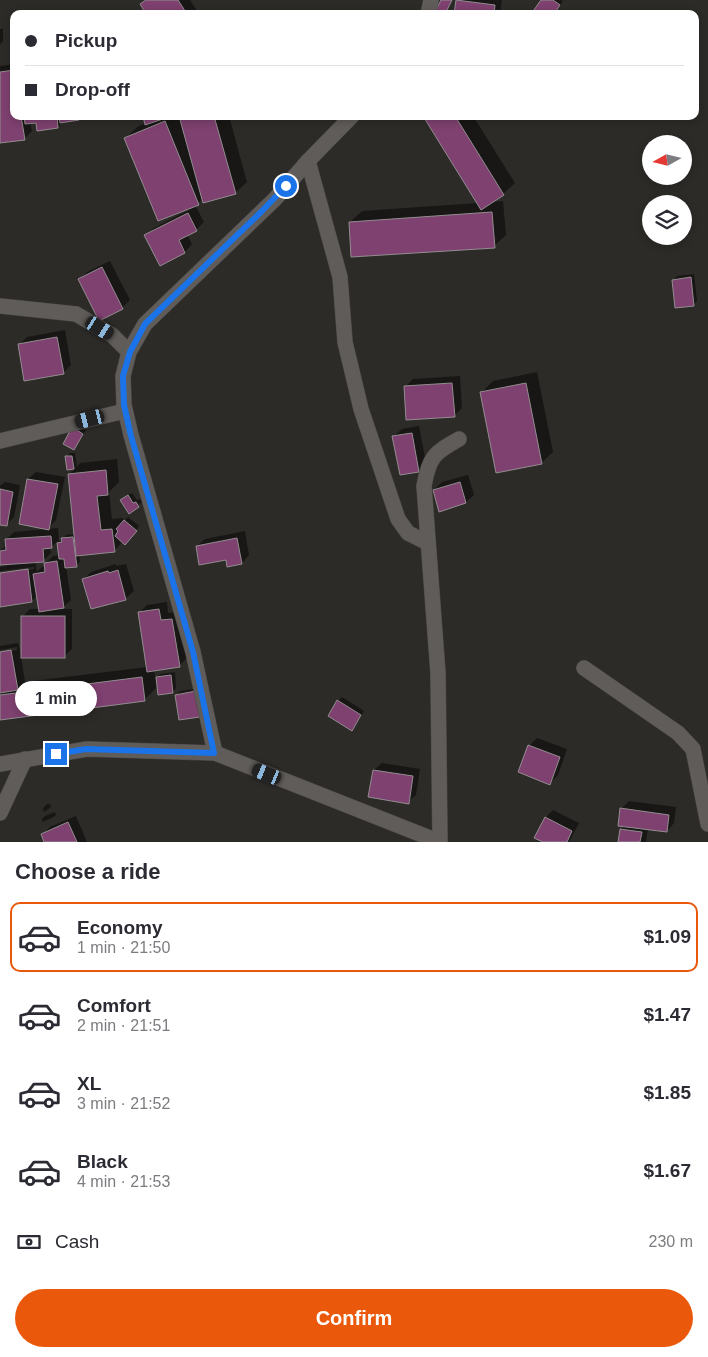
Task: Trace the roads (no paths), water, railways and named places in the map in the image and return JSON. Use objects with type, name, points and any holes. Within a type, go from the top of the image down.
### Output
[{"type":"street","points":[[214,753],[193,652],[131,436],[126,411],[123,376],[130,352],[145,324],[275,199],[308,161],[348,120]]},
{"type":"street","points":[[308,161],[340,277],[345,342],[361,410],[398,519],[408,533],[428,543]]},
{"type":"street","points":[[0,306],[76,314],[112,335],[130,352]]},
{"type":"street","points":[[0,441],[126,411]]},
{"type":"street","points":[[0,764],[86,749],[214,753],[440,842],[438,673],[424,486],[428,466],[439,450],[459,438]]},
{"type":"street","points":[[584,668],[678,733],[693,750],[708,824]]},
{"type":"street","points":[[0,813],[25,759]]}]
